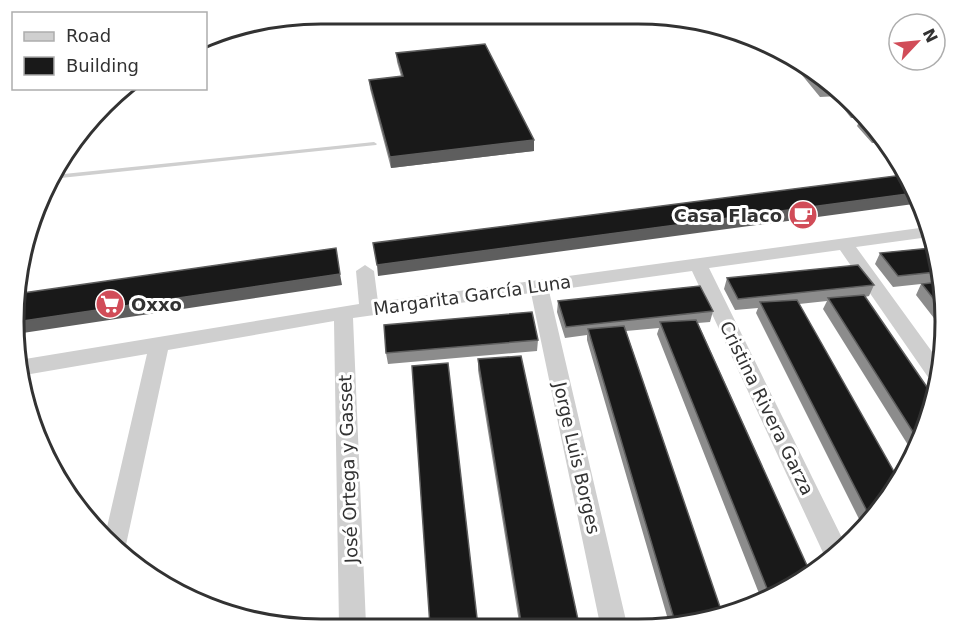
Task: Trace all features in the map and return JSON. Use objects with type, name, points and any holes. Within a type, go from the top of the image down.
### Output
[{"type":"street","name":"Margarita García Luna","points":[[28,366],[369,309],[921,233]]},
{"type":"street","points":[[844,243],[931,366]]},
{"type":"street","name":"Cristina Rivera Garza","points":[[698,264],[833,546]]},
{"type":"street","points":[[364,271],[369,309]]},
{"type":"street","name":"Jorge Luis Borges","points":[[539,286],[613,619]]},
{"type":"street","name":"José Ortega y Gasset","points":[[343,313],[353,619]]},
{"type":"street","points":[[117,538],[159,344]]},
{"type":"lane","points":[[62,176],[374,144]]},
{"type":"building","points":[[485,44],[534,140],[390,157],[369,80],[403,76],[396,53]]},
{"type":"building","points":[[897,176],[906,194],[377,265],[373,243]]},
{"type":"building","points":[[336,248],[340,274],[24,321],[26,293]]},
{"type":"building","points":[[926,249],[930,273],[898,276],[880,253]]},
{"type":"building","points":[[858,265],[874,285],[738,299],[727,278]]},
{"type":"building","points":[[932,283],[934,299],[922,284]]},
{"type":"building","points":[[700,286],[713,311],[566,327],[558,301]]},
{"type":"building","points":[[864,295],[927,388],[913,432],[828,298]]},
{"type":"building","points":[[797,300],[894,472],[867,511],[760,302]]},
{"type":"building","points":[[532,312],[538,340],[386,353],[384,325]]},
{"type":"building","points":[[696,320],[807,566],[767,589],[660,322]]},
{"type":"building","points":[[624,326],[720,607],[673,616],[588,329]]},
{"type":"building","points":[[521,356],[578,619],[521,619],[478,359]]},
{"type":"building","points":[[448,363],[477,619],[430,619],[412,366]]},
{"type":"place","name":"Casa Flaco","points":[[803,215]]},
{"type":"place","name":"Oxxo","points":[[110,304]]}]
